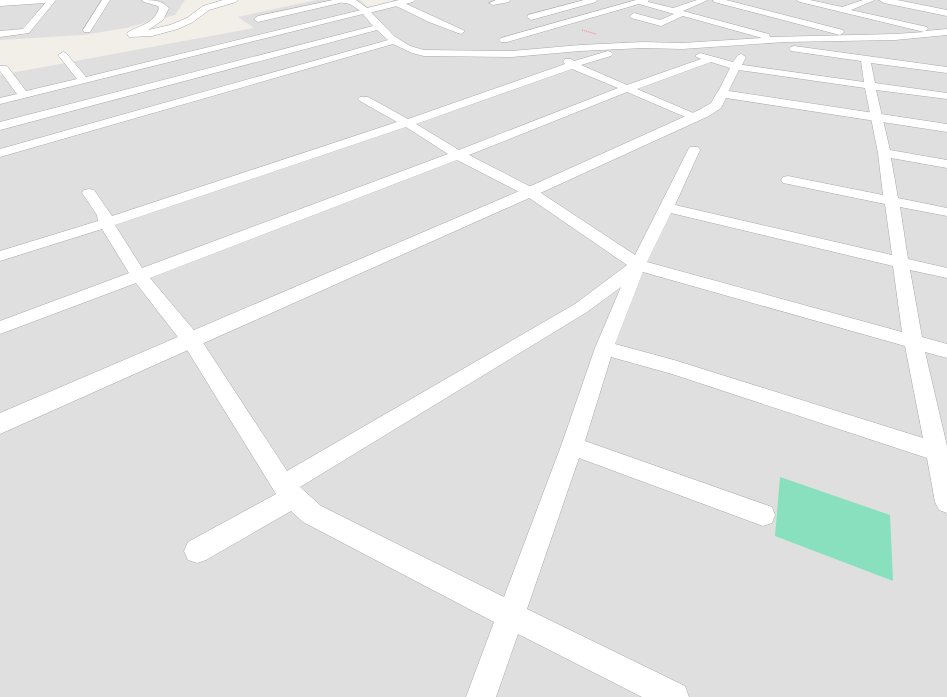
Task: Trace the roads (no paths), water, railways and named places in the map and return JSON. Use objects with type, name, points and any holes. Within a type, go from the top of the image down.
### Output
[{"type":"street","points":[[0,3],[45,0]]},
{"type":"street","points":[[0,34],[26,31],[52,0]]},
{"type":"street","points":[[87,30],[106,0]]},
{"type":"street","points":[[147,0],[161,4],[164,8],[163,12],[154,23],[132,34],[133,35],[152,34],[174,27],[190,20],[206,8],[233,0]]},
{"type":"street","points":[[33,143],[1,101],[410,0]]},
{"type":"street","points":[[493,4],[506,0]]},
{"type":"street","points":[[531,17],[593,0]]},
{"type":"street","points":[[674,11],[704,0]]},
{"type":"street","points":[[717,0],[859,37],[927,44]]},
{"type":"street","points":[[800,0],[945,33]]},
{"type":"street","points":[[806,23],[871,0]]},
{"type":"street","points":[[884,0],[911,3],[947,13]]},
{"type":"street","points":[[258,19],[347,1],[365,11],[378,27],[410,51],[424,53],[505,54],[580,48],[631,47]]},
{"type":"street","points":[[504,40],[642,1],[780,40]]},
{"type":"street","points":[[748,8],[763,2]]},
{"type":"street","points":[[397,3],[432,20],[461,31]]},
{"type":"street","points":[[634,16],[661,23],[683,13]]},
{"type":"street","points":[[0,126],[378,27]]},
{"type":"street","points":[[0,256],[106,223],[407,123],[542,75],[631,47],[643,45],[670,46],[749,44],[780,40],[847,39],[859,37],[945,33]]},
{"type":"street","points":[[198,41],[258,80]]},
{"type":"street","points":[[0,152],[395,41]]},
{"type":"street","points":[[749,44],[947,70]]},
{"type":"street","points":[[0,424],[530,192],[694,117],[716,105],[735,67],[749,44]]},
{"type":"street","points":[[670,46],[735,67],[947,96]]},
{"type":"street","points":[[544,51],[572,65],[694,117]]},
{"type":"street","points":[[63,55],[84,80]]},
{"type":"street","points":[[0,328],[458,156],[628,88],[711,59]]},
{"type":"street","points":[[866,59],[884,153],[913,342],[941,454],[947,502]]},
{"type":"street","points":[[4,68],[24,96]]},
{"type":"street","points":[[529,69],[542,75]]},
{"type":"street","points":[[722,94],[947,128]]},
{"type":"street","points":[[364,99],[407,123],[458,156],[530,192],[638,265],[913,342],[947,350]]},
{"type":"street","points":[[481,697],[572,446],[604,348],[638,265],[694,150]]},
{"type":"street","points":[[884,153],[947,164]]},
{"type":"street","points":[[788,180],[947,212]]},
{"type":"street","points":[[89,193],[104,215],[106,223],[139,276],[190,340],[288,491],[312,514],[674,697]]},
{"type":"street","points":[[665,207],[947,273]]},
{"type":"street","points":[[197,551],[288,491],[581,308],[638,265]]},
{"type":"street","points":[[604,348],[674,367],[941,454]]},
{"type":"street","points":[[572,446],[763,515]]}]
